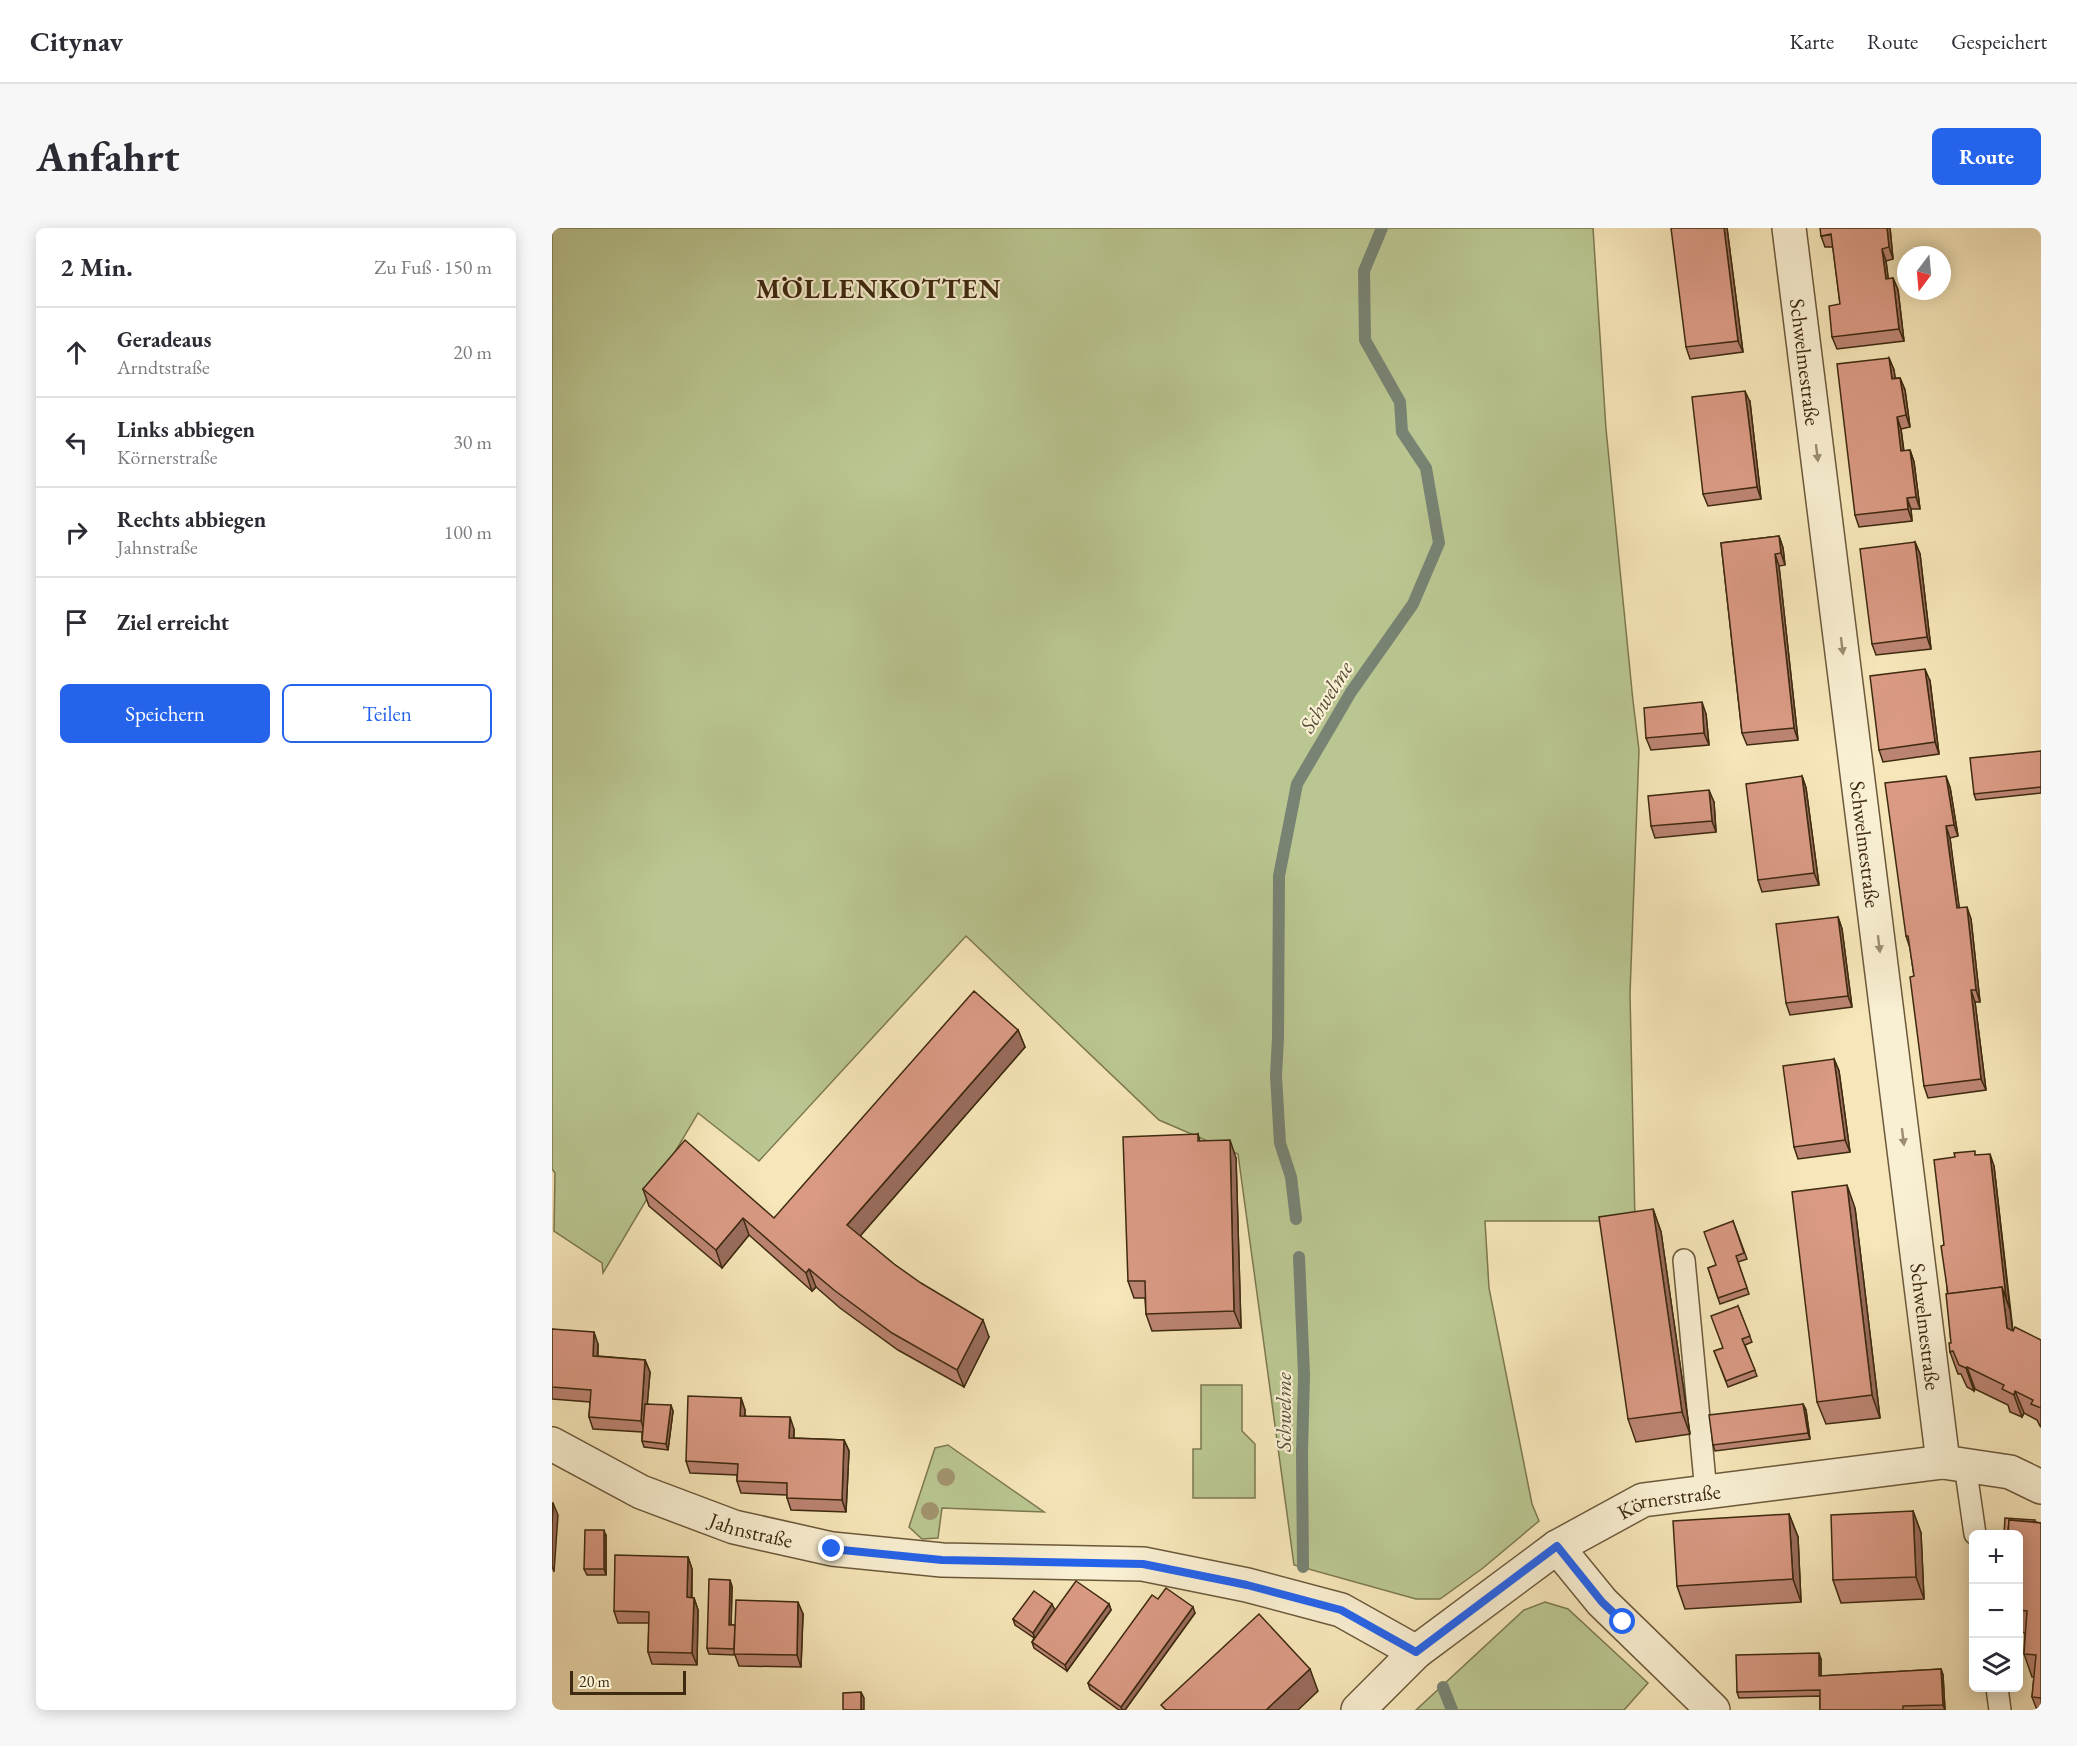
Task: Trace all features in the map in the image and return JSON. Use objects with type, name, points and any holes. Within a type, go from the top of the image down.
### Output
[{"type":"street","name":"Schwelmestraße","points":[[1789,228],[1954,1464]]},
{"type":"street","name":"Jahnstraße","points":[[552,1444],[641,1492],[734,1527],[832,1549],[942,1560],[1143,1564],[1247,1585],[1341,1610],[1416,1652]]},
{"type":"street","name":"Körnerstraße","points":[[1358,1710],[1416,1652],[1557,1546],[1643,1500],[1954,1464],[2010,1472],[2041,1487]]},
{"type":"street","points":[[1557,1546],[1602,1602],[1699,1705]]},
{"type":"lane","points":[[1684,1260],[1706,1492]]},
{"type":"lane","points":[[1954,1464],[1974,1530]]},
{"type":"lane","points":[[1998,1692],[2000,1710]]},
{"type":"green space","points":[[552,228],[1593,228],[1606,429],[1639,750],[1630,994],[1635,1221],[1485,1221],[1489,1288],[1532,1504],[1539,1521],[1483,1568],[1440,1599],[1416,1599],[1294,1565],[1238,1154],[1159,1120],[966,936],[759,1161],[698,1113],[603,1273],[602,1263],[554,1231],[555,1173],[552,1169]]},
{"type":"green space","points":[[1201,1385],[1242,1385],[1242,1431],[1255,1444],[1255,1498],[1193,1498],[1193,1449],[1201,1449]]},
{"type":"green space","points":[[948,1445],[1044,1512],[942,1508],[938,1538],[922,1539],[909,1527],[935,1448]]},
{"type":"green space","points":[[1545,1602],[1568,1609],[1648,1683],[1624,1710],[1416,1710],[1524,1610]]},
{"type":"building","points":[[1671,228],[1724,228],[1738,341],[1686,347]]},
{"type":"building","points":[[1820,228],[1887,228],[1889,247],[1882,249],[1886,279],[1893,278],[1899,329],[1832,337],[1829,306],[1840,304],[1831,234],[1821,236]]},
{"type":"building","points":[[1889,358],[1892,379],[1900,378],[1906,415],[1897,417],[1901,451],[1910,450],[1916,497],[1907,498],[1908,509],[1855,515],[1837,364]]},
{"type":"building","points":[[1745,391],[1757,487],[1703,494],[1692,397]]},
{"type":"building","points":[[1779,536],[1781,553],[1775,554],[1794,728],[1742,733],[1721,543]]},
{"type":"building","points":[[1915,542],[1927,637],[1872,644],[1860,549]]},
{"type":"building","points":[[1925,669],[1935,742],[1879,750],[1870,676]]},
{"type":"building","points":[[1702,702],[1704,733],[1646,738],[1644,708]]},
{"type":"building","points":[[2041,751],[2041,787],[1974,794],[1970,758]]},
{"type":"building","points":[[1802,776],[1814,873],[1758,880],[1746,784]]},
{"type":"building","points":[[1946,776],[1954,825],[1946,826],[1957,908],[1967,907],[1976,990],[1971,990],[1981,1079],[1924,1086],[1910,977],[1914,976],[1908,936],[1906,936],[1885,783]]},
{"type":"building","points":[[1709,790],[1712,821],[1651,826],[1648,796]]},
{"type":"building","points":[[1838,917],[1848,996],[1786,1003],[1776,924]]},
{"type":"building","points":[[974,991],[1018,1030],[847,1225],[921,1283],[983,1320],[957,1370],[892,1333],[809,1269],[806,1273],[743,1218],[716,1250],[643,1189],[685,1140],[774,1218]]},
{"type":"building","points":[[1834,1059],[1845,1140],[1794,1147],[1783,1066]]},
{"type":"building","points":[[1198,1134],[1198,1141],[1230,1140],[1234,1311],[1146,1314],[1145,1281],[1128,1281],[1123,1137]]},
{"type":"building","points":[[1975,1151],[1975,1155],[1990,1154],[2006,1298],[2002,1287],[1948,1294],[1941,1246],[1944,1245],[1934,1160],[1955,1157],[1954,1153]]},
{"type":"building","points":[[1847,1185],[1872,1395],[1817,1402],[1792,1192]]},
{"type":"building","points":[[1653,1209],[1682,1412],[1628,1419],[1599,1217]]},
{"type":"building","points":[[1733,1221],[1744,1253],[1736,1256],[1747,1288],[1718,1298],[1708,1268],[1716,1265],[1704,1232]]},
{"type":"building","points":[[2002,1287],[2007,1328],[2013,1331],[2015,1327],[2041,1340],[2041,1408],[2031,1404],[2033,1400],[2015,1391],[2014,1395],[2002,1389],[2004,1385],[1959,1365],[1953,1351],[1950,1352],[1946,1294]]},
{"type":"building","points":[[1738,1306],[1750,1336],[1742,1339],[1755,1370],[1726,1381],[1714,1351],[1723,1348],[1711,1316]]},
{"type":"building","points":[[552,1329],[594,1332],[593,1356],[645,1360],[641,1421],[589,1417],[591,1390],[552,1387]]},
{"type":"building","points":[[688,1396],[741,1398],[740,1416],[790,1417],[789,1438],[844,1440],[842,1500],[787,1498],[787,1483],[737,1481],[738,1464],[686,1461]]},
{"type":"building","points":[[645,1404],[671,1405],[666,1444],[642,1441]]},
{"type":"building","points":[[1803,1404],[1808,1433],[1713,1445],[1709,1415]]},
{"type":"building","points":[[1913,1511],[1916,1577],[1833,1580],[1831,1515]]},
{"type":"building","points":[[1789,1514],[1793,1579],[1677,1586],[1673,1521]]},
{"type":"building","points":[[2005,1518],[2035,1520],[2035,1522],[2009,1520],[2008,1530],[2004,1530]]},
{"type":"building","points":[[2009,1520],[2041,1523],[2041,1698],[2032,1697],[2036,1655],[2024,1654],[2027,1611],[2023,1610],[2023,1530],[2008,1530]]},
{"type":"building","points":[[585,1530],[604,1530],[604,1569],[584,1569]]},
{"type":"building","points":[[615,1555],[688,1557],[687,1597],[694,1598],[692,1653],[648,1652],[649,1612],[614,1611]]},
{"type":"building","points":[[709,1579],[730,1580],[729,1625],[735,1625],[734,1649],[707,1648]]},
{"type":"building","points":[[1076,1581],[1109,1604],[1065,1665],[1032,1642]]},
{"type":"building","points":[[1166,1588],[1193,1607],[1121,1707],[1088,1683],[1152,1595],[1158,1599]]},
{"type":"building","points":[[1034,1591],[1052,1604],[1033,1633],[1013,1619]]},
{"type":"building","points":[[736,1600],[798,1602],[797,1655],[734,1654]]},
{"type":"building","points":[[1259,1614],[1310,1669],[1266,1710],[1166,1710],[1161,1705]]},
{"type":"building","points":[[1819,1653],[1819,1676],[1941,1669],[1943,1705],[1903,1706],[1903,1710],[1820,1710],[1820,1690],[1737,1692],[1736,1655]]},
{"type":"building","points":[[861,1692],[861,1710],[843,1710],[843,1693]]},
{"type":"waterway","name":"Schwelme","points":[[1296,1219],[1291,1177],[1280,1143],[1276,1076],[1279,876],[1297,784],[1351,692],[1413,604],[1439,543],[1426,468],[1402,432],[1400,402],[1365,340],[1364,271],[1382,228]]},
{"type":"waterway","name":"Schwelme","points":[[1299,1257],[1304,1375],[1303,1567]]},
{"type":"waterway","name":"Schwelme","points":[[1443,1687],[1452,1710]]},
{"type":"district","name":"MÖLLENKOTTEN","points":[[879,288]]},
{"type":"route","points":[[832,1549],[942,1560],[1143,1564],[1247,1585],[1341,1610],[1416,1652],[1557,1546],[1602,1602],[1623,1622]]}]
